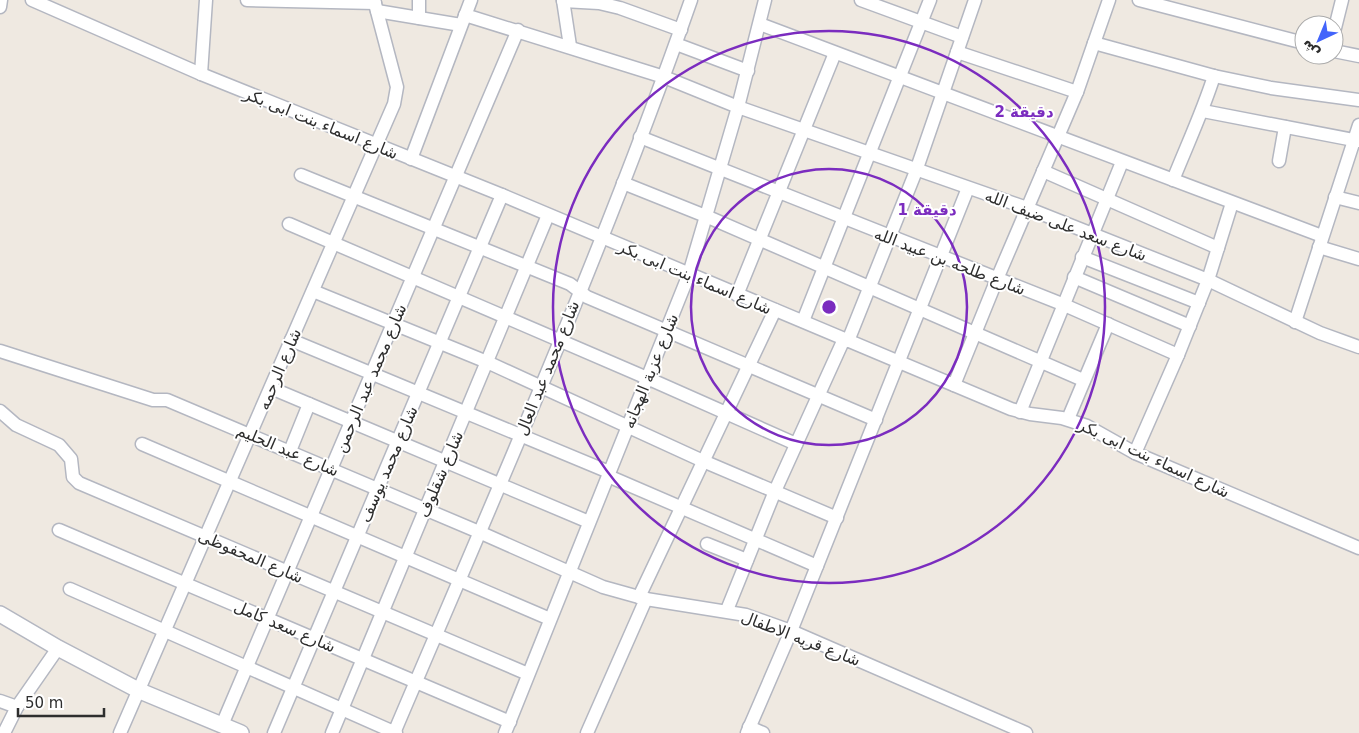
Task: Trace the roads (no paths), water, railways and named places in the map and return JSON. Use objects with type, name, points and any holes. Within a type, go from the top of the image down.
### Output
[{"type":"street","points":[[0,6],[1,0]]},
{"type":"street","points":[[201,74],[206,0]]},
{"type":"street","name":"شارع سعد على ضيف الله","points":[[246,0],[375,5],[419,18],[463,20],[518,30],[570,46],[664,77],[738,107],[1092,232],[1208,280],[1295,322],[1359,346]]},
{"type":"street","points":[[419,0],[419,18]]},
{"type":"street","points":[[411,159],[471,0]]},
{"type":"street","name":"شارع محمد عبد العال","points":[[395,733],[623,183],[664,77],[691,0]]},
{"type":"street","name":"شارع عزبة الهجانه","points":[[507,727],[689,274],[708,217],[748,71],[765,0]]},
{"type":"street","points":[[861,0],[962,37]]},
{"type":"street","points":[[803,322],[930,0]]},
{"type":"street","points":[[727,610],[754,539],[775,491],[818,396],[846,340],[890,238],[944,94],[975,0]]},
{"type":"street","points":[[954,385],[1077,92],[1109,0]]},
{"type":"street","points":[[1139,0],[1177,5],[1294,41]]},
{"type":"street","points":[[1338,15],[1342,0]]},
{"type":"street","name":"شارع اسماء بنت ابى بكر","points":[[38,1],[201,74],[376,146],[502,195],[600,238],[1020,412],[1068,419],[1095,430],[1135,453],[1359,548]]},
{"type":"street","points":[[570,46],[563,1],[599,2],[681,30]]},
{"type":"street","name":"شارع الرحمه","points":[[120,733],[140,691],[394,104],[397,87],[375,5]]},
{"type":"street","points":[[760,24],[1232,203],[1359,259]]},
{"type":"street","name":"شارع محمد عبد الرحمن","points":[[230,730],[246,667],[518,30]]},
{"type":"street","points":[[1094,42],[1214,76],[1271,88],[1359,100]]},
{"type":"street","points":[[676,44],[748,71]]},
{"type":"street","points":[[957,52],[1077,92]]},
{"type":"street","points":[[737,295],[835,53]]},
{"type":"street","points":[[1344,53],[1359,56]]},
{"type":"street","points":[[1173,180],[1192,132],[1203,111],[1214,76]]},
{"type":"street","points":[[1203,111],[1356,141]]},
{"type":"street","points":[[1295,322],[1335,197],[1356,141],[1359,126]]},
{"type":"street","points":[[1279,161],[1285,127]]},
{"type":"street","name":"شارع طلحه بن عبيد الله","points":[[640,137],[890,238],[1062,304],[1178,355]]},
{"type":"street","points":[[1020,412],[1062,304],[1122,162]]},
{"type":"street","points":[[1043,171],[1218,248]]},
{"type":"street","points":[[300,175],[570,284],[586,297],[876,420]]},
{"type":"street","points":[[623,183],[708,217],[1083,380]]},
{"type":"street","points":[[763,733],[748,730],[837,518],[968,188]]},
{"type":"street","name":"شارع محمد يوسف","points":[[274,733],[502,195]]},
{"type":"street","points":[[1335,197],[1359,203]]},
{"type":"street","points":[[1135,453],[1178,355],[1208,280],[1232,203]]},
{"type":"street","name":"شارع شقلوف","points":[[332,733],[548,216]]},
{"type":"street","points":[[290,224],[796,444]]},
{"type":"street","points":[[1082,257],[1199,303]]},
{"type":"street","points":[[1074,277],[1190,326]]},
{"type":"street","points":[[313,291],[487,362],[837,518]]},
{"type":"street","points":[[587,733],[680,508],[775,310]]},
{"type":"street","points":[[1068,419],[1108,324]]},
{"type":"street","points":[[291,340],[520,435],[680,508],[817,566]]},
{"type":"street","name":"شارع عبد الحليم","points":[[0,351],[153,400],[168,400],[331,468],[568,572]]},
{"type":"street","points":[[271,388],[589,522]]},
{"type":"street","points":[[290,451],[309,404]]},
{"type":"street","name":"شارع المحفوظى","points":[[0,413],[16,425],[47,439],[63,449],[71,460],[72,474],[77,482],[528,674]]},
{"type":"street","points":[[142,444],[550,620]]},
{"type":"street","name":"شارع سعد كامل","points":[[59,530],[416,682],[507,727]]},
{"type":"street","points":[[707,544],[747,560]]},
{"type":"street","name":"شارع قريه الاطفال","points":[[568,572],[603,587],[642,598],[727,610],[791,631],[1026,733]]},
{"type":"street","points":[[70,590],[395,733]]},
{"type":"street","points":[[0,614],[58,648],[140,691],[230,730]]},
{"type":"street","points":[[8,731],[17,707],[58,648]]},
{"type":"street","points":[[0,701],[17,707]]}]
